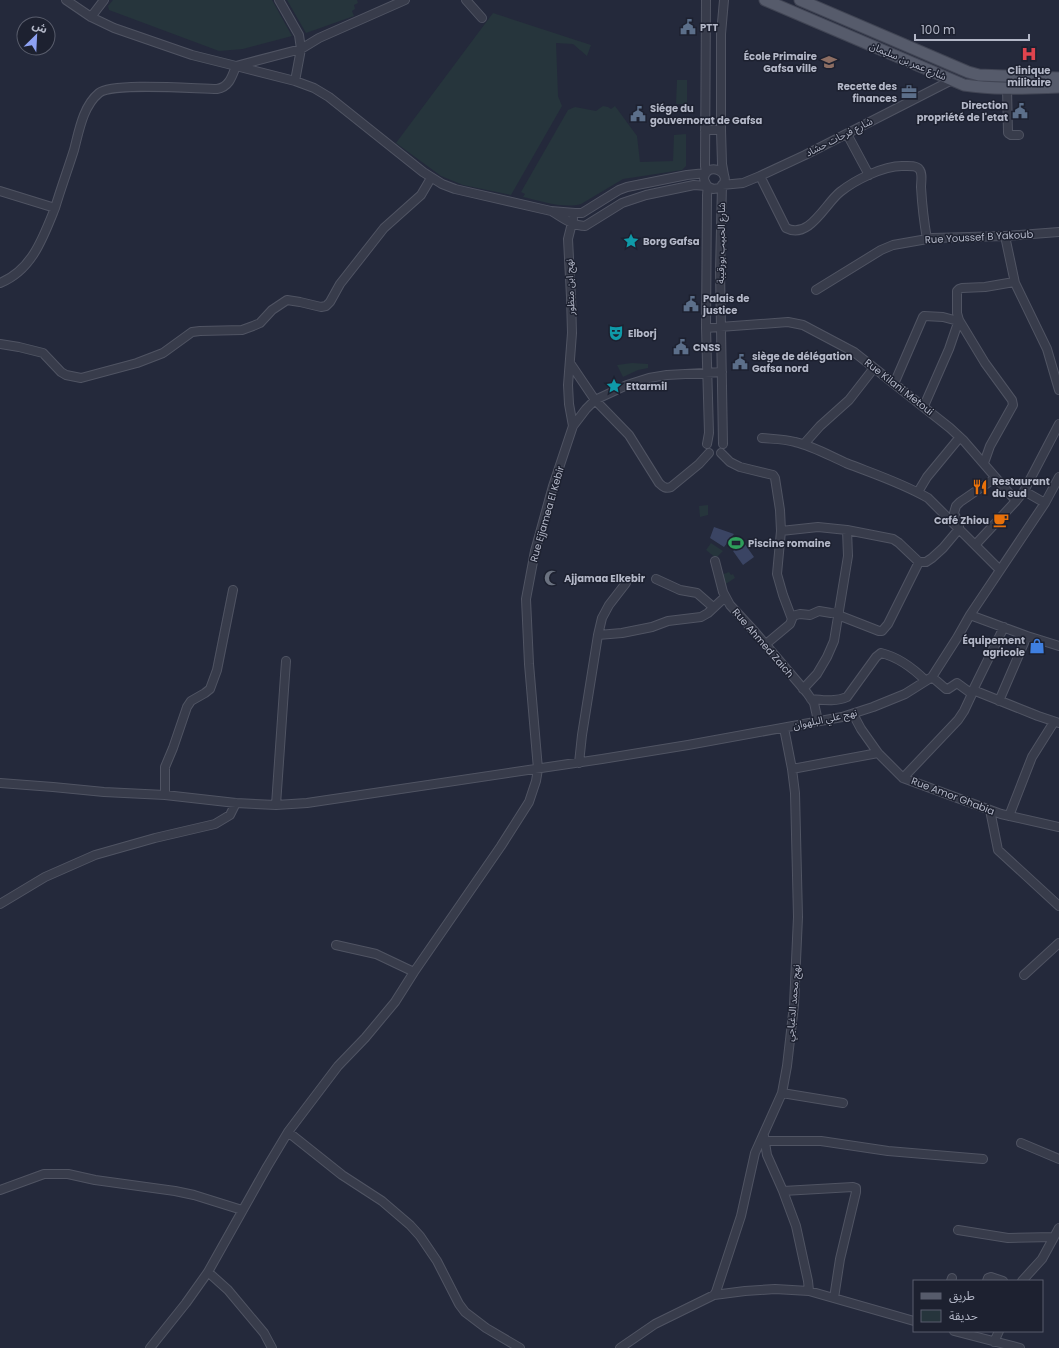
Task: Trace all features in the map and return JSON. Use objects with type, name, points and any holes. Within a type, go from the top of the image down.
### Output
[{"type":"main road","name":"شارع عمر بن سليمان","points":[[765,0],[964,85],[1007,88],[1059,88]]},
{"type":"main road","name":"شارع عمر بن سليمان","points":[[800,0],[968,72],[979,75],[1059,78]]},
{"type":"street","points":[[66,0],[91,17],[114,28],[192,55],[295,81],[314,88],[329,97],[431,178],[442,184],[462,191],[551,211],[582,213],[619,190],[627,187],[687,175],[706,173],[714,169],[720,171],[724,176]]},
{"type":"street","points":[[91,17],[104,0]]},
{"type":"street","points":[[279,0],[299,35],[301,49],[295,81]]},
{"type":"street","points":[[236,66],[301,49],[319,38],[405,0]]},
{"type":"street","points":[[466,0],[482,18]]},
{"type":"street","points":[[706,0],[706,173],[704,179],[707,186]]},
{"type":"street","points":[[551,211],[572,223],[579,226],[585,226],[622,203],[632,199],[694,185],[707,186],[709,188],[716,189],[722,186],[724,176],[722,164],[721,130],[721,34],[724,0]]},
{"type":"street","points":[[0,283],[18,273],[36,251],[55,208],[86,111],[100,92],[118,88],[146,87],[223,88],[230,81],[236,66]]},
{"type":"street","name":"شارع فرحات حشاد","points":[[722,186],[743,183],[760,176],[847,134],[952,80]]},
{"type":"street","points":[[706,88],[721,88]]},
{"type":"street","points":[[1007,88],[1008,133],[1011,135],[1019,135]]},
{"type":"street","points":[[705,130],[721,130]]},
{"type":"street","points":[[847,134],[869,175]]},
{"type":"street","points":[[760,176],[786,228],[799,230],[816,220],[828,203],[840,192],[869,175],[887,168],[899,166],[918,167],[920,170],[927,239]]},
{"type":"street","points":[[0,344],[43,353],[61,372],[66,375],[80,378],[137,363],[163,353],[192,332],[200,330],[242,330],[253,326],[260,323],[272,310],[287,300],[321,307],[326,306],[330,302],[340,284],[384,228],[421,195],[431,178]]},
{"type":"street","name":"شارع الحبيب بورقيبة","points":[[707,186],[706,328],[709,433],[707,444]]},
{"type":"street","name":"شارع الحبيب بورقيبة","points":[[722,186],[720,271],[723,444]]},
{"type":"street","points":[[0,191],[55,208]]},
{"type":"street","name":"نهج ابن منظور","points":[[573,426],[569,404],[568,385],[572,333],[568,239],[575,213]]},
{"type":"street","name":"Rue Youssef B Yakoub","points":[[816,290],[881,250],[893,245],[927,239],[1059,232]]},
{"type":"street","points":[[1005,236],[1014,282],[1047,349],[1059,390]]},
{"type":"street","points":[[984,463],[990,446],[1013,405],[1012,400],[985,363],[958,320],[957,291],[959,289],[985,287],[1014,282]]},
{"type":"street","points":[[894,384],[924,316],[958,320]]},
{"type":"street","points":[[924,406],[949,349],[958,320]]},
{"type":"street","name":"Rue Kilani Metoui","points":[[706,328],[788,322],[803,325],[854,352],[924,406],[960,437],[1016,501]]},
{"type":"street","points":[[570,363],[595,400],[629,435],[663,487],[672,487],[700,464],[709,453]]},
{"type":"street","points":[[804,444],[820,426],[849,400],[874,368]]},
{"type":"street","name":"Rue Ejjamea El Kebir","points":[[150,1348],[186,1303],[208,1272],[242,1210],[288,1132],[338,1066],[365,1038],[395,1002],[524,811],[534,788],[538,770],[529,664],[526,598],[535,551],[573,426],[586,408],[595,400],[627,385],[649,378],[667,375],[722,372]]},
{"type":"street","points":[[976,544],[1024,491],[1059,424]]},
{"type":"street","points":[[918,492],[927,477],[960,437]]},
{"type":"street","points":[[762,438],[794,441],[804,444],[918,492],[928,498],[976,544],[1000,570]]},
{"type":"street","points":[[711,439],[719,439],[723,444],[724,449],[721,454],[716,456],[709,453],[706,449],[707,444],[711,439]]},
{"type":"street","points":[[721,454],[730,462],[740,467],[773,475],[776,478],[781,532],[777,574],[792,618],[790,624],[766,644]]},
{"type":"street","name":"نهج علي البلهوان","points":[[0,783],[104,792],[165,795],[236,803],[276,805],[307,803],[338,800],[372,793],[538,770],[784,728],[853,714],[905,694],[929,679],[1045,503],[1056,490],[1059,477]]},
{"type":"street","points":[[781,532],[818,527],[847,530],[893,539],[918,562],[926,562],[948,543],[959,529],[954,513],[956,506],[995,478]]},
{"type":"street","points":[[1024,491],[1045,503]]},
{"type":"street","points":[[803,689],[817,674],[834,641],[848,556],[847,530]]},
{"type":"street","name":"Rue Ahmed Zaich","points":[[715,561],[725,597],[730,605],[766,644],[811,699],[816,710],[818,721]]},
{"type":"street","points":[[792,616],[810,614],[819,611],[838,613],[882,631],[888,624],[918,562]]},
{"type":"street","points":[[656,579],[680,590],[697,593],[713,607]]},
{"type":"street","points":[[579,763],[598,635],[604,611],[626,583]]},
{"type":"street","points":[[165,795],[165,767],[187,707],[191,701],[210,689],[217,670],[232,590]]},
{"type":"street","points":[[598,635],[622,633],[652,627],[668,621],[701,617],[725,597]]},
{"type":"street","points":[[970,615],[1059,646]]},
{"type":"street","points":[[903,778],[958,720],[964,711],[1004,627]]},
{"type":"street","points":[[999,701],[1027,636]]},
{"type":"street","points":[[811,699],[834,700],[848,697],[876,657],[881,653],[907,665],[946,689],[957,683],[973,692],[1057,722],[1032,757],[1010,816]]},
{"type":"street","points":[[276,805],[286,661]]},
{"type":"street","name":"Rue Amor Ghabia","points":[[853,714],[860,729],[878,753],[903,778],[990,810],[1059,827]]},
{"type":"street","name":"نهج محمد الدغباجي","points":[[714,1295],[718,1289],[741,1216],[755,1153],[764,1137],[782,1093],[787,1066],[794,1004],[798,933],[796,793],[784,728]]},
{"type":"street","points":[[792,769],[878,753]]},
{"type":"street","points":[[0,904],[45,877],[96,855],[155,838],[215,824],[230,815],[236,803]]},
{"type":"street","points":[[990,810],[998,850],[1059,906]]},
{"type":"street","points":[[1024,975],[1059,943]]},
{"type":"street","points":[[336,945],[376,954],[414,972]]},
{"type":"street","points":[[782,1093],[843,1103]]},
{"type":"street","points":[[288,1132],[342,1175],[382,1201],[410,1225],[437,1261],[459,1304],[465,1312],[486,1328],[520,1348]]},
{"type":"street","points":[[809,1291],[796,1226],[767,1155],[764,1137],[821,1141],[888,1151],[983,1159]]},
{"type":"street","points":[[1021,1143],[1059,1159]]},
{"type":"street","points":[[0,1190],[44,1174],[68,1174],[95,1180],[181,1192],[242,1210]]},
{"type":"street","points":[[783,1191],[856,1188],[840,1259],[834,1298]]},
{"type":"street","points":[[1023,1280],[1042,1259],[1059,1228]]},
{"type":"street","points":[[958,1230],[1008,1238],[1054,1237]]},
{"type":"street","points":[[208,1272],[228,1290],[264,1333],[272,1348]]},
{"type":"street","points":[[987,1280],[991,1277],[1000,1280]]},
{"type":"street","points":[[620,1348],[655,1324],[714,1295],[745,1291],[775,1289],[809,1291],[913,1320]]},
{"type":"street","points":[[994,1342],[999,1332]]},
{"type":"street","points":[[972,1333],[994,1342],[1020,1348]]},
{"type":"green space","points":[[113,0],[272,0],[292,36],[243,49],[219,51],[109,10],[108,6]]},
{"type":"green space","points":[[287,0],[357,0],[358,3],[354,5],[355,9],[352,11],[354,16],[306,33]]},
{"type":"green space","points":[[493,13],[591,45],[587,56],[573,44],[556,43],[558,96],[562,106],[511,195],[463,185],[441,176],[396,143]]},
{"type":"green space","points":[[677,80],[687,80],[687,104],[676,104]]},
{"type":"green space","points":[[603,106],[611,109],[615,106],[637,136],[640,162],[673,161],[674,135],[686,134],[686,166],[682,170],[623,179],[581,204],[567,206],[523,197],[525,194],[521,192],[568,110],[575,107],[596,111]]},
{"type":"green space","points":[[632,363],[648,364],[648,368],[638,370],[623,377],[617,365]]},
{"type":"green space","points":[[708,505],[708,515],[700,517],[699,506]]},
{"type":"green space","points":[[711,543],[723,551],[716,558],[706,550]]},
{"type":"green space","points":[[729,572],[731,575],[733,574],[735,578],[724,585],[721,575]]},
{"type":"water","points":[[714,527],[734,534],[724,547],[710,538]]},
{"type":"water","points":[[744,543],[754,557],[743,565],[733,551]]},
{"type":"place","name":"PTT","points":[[688,27]]},
{"type":"place","name":"Clinique militaire","points":[[1029,54]]},
{"type":"place","name":"École Primaire Gafsa ville","points":[[829,62]]},
{"type":"place","name":"Recette des finances","points":[[909,92]]},
{"type":"place","name":"Direction propriété de l'etat","points":[[1020,111]]},
{"type":"place","name":"Siége du gouvernorat de Gafsa","points":[[638,114]]},
{"type":"place","name":"Borg Gafsa","points":[[631,241]]},
{"type":"place","name":"Palais de justice","points":[[691,304]]},
{"type":"place","name":"Elborj","points":[[616,333]]},
{"type":"place","name":"CNSS","points":[[681,347]]},
{"type":"place","name":"siège de délégation Gafsa nord","points":[[740,362]]},
{"type":"place","name":"Ettarmil","points":[[614,386]]},
{"type":"place","name":"Restaurant du sud","points":[[980,487]]},
{"type":"place","name":"Café Zhiou","points":[[1001,520]]},
{"type":"place","name":"Piscine romaine","points":[[736,543]]},
{"type":"place","name":"Ajjamaa Elkebir","points":[[552,578]]},
{"type":"place","name":"Équipement agricole","points":[[1037,646]]}]
